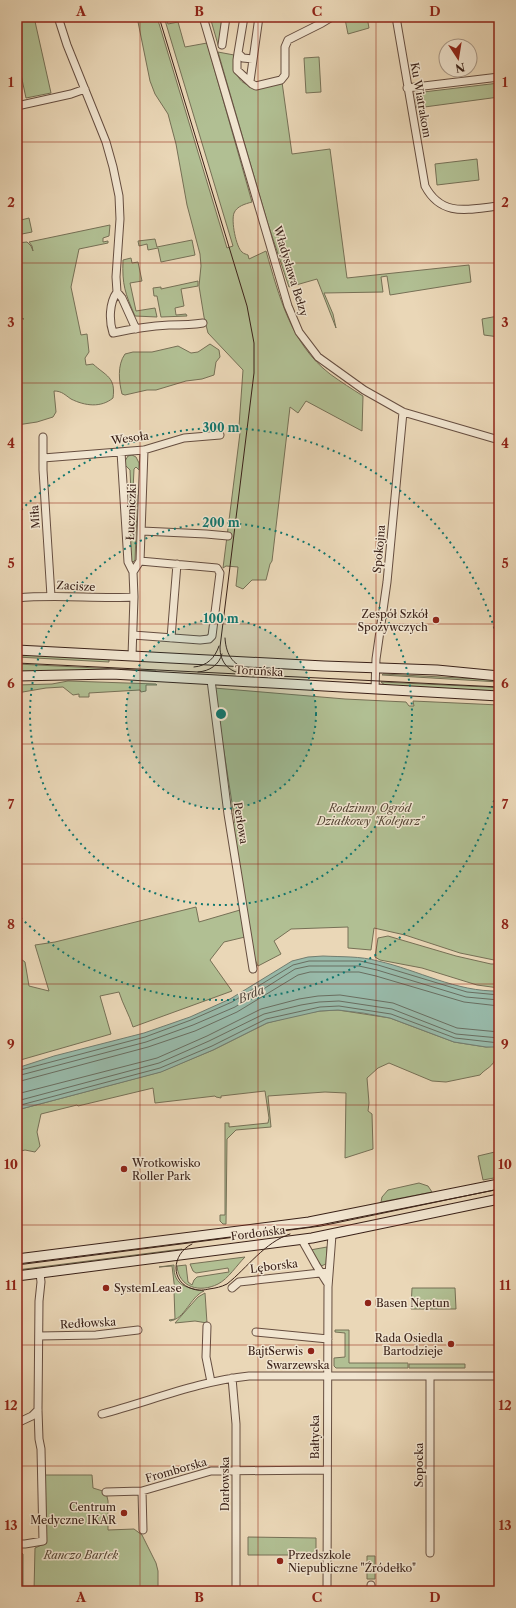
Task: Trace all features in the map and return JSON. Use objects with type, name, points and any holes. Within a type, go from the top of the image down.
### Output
[{"type":"main road","name":"Toruńska","points":[[17,650],[452,671],[499,676]]},
{"type":"main road","name":"Toruńska","points":[[17,676],[112,674],[499,696]]},
{"type":"main road","name":"Fordońska","points":[[17,1259],[307,1222],[499,1184]]},
{"type":"main road","name":"Fordońska","points":[[17,1276],[302,1240],[332,1235],[499,1198]]},
{"type":"main road","points":[[319,1220],[324,1221],[328,1225],[332,1235]]},
{"type":"main road","points":[[302,1240],[307,1222]]},
{"type":"street","points":[[58,17],[107,147],[118,187],[120,223],[116,277],[117,292],[113,300],[110,318],[113,333],[167,325],[203,323]]},
{"type":"street","name":"Władysława Bełzy","points":[[203,17],[288,306],[299,332],[318,357],[364,390],[403,412],[499,440]]},
{"type":"street","points":[[222,45],[226,17]]},
{"type":"street","points":[[244,17],[237,60],[238,70],[253,83],[284,79],[286,42],[292,37],[332,17]]},
{"type":"street","points":[[253,83],[253,59],[259,17]]},
{"type":"street","points":[[317,17],[320,24]]},
{"type":"street","name":"Ku Wiatrakom","points":[[396,17],[425,186],[434,200],[449,208],[466,210],[499,206]]},
{"type":"street","points":[[238,53],[243,58],[253,59]]},
{"type":"street","points":[[407,88],[499,77]]},
{"type":"street","points":[[17,106],[71,94],[85,89]]},
{"type":"street","points":[[117,292],[122,298],[136,329]]},
{"type":"street","name":"Spokojna","points":[[375,689],[376,667],[387,582],[403,412]]},
{"type":"street","name":"Wesoła","points":[[43,458],[144,450],[184,438],[220,435]]},
{"type":"street","name":"Miła","points":[[43,437],[43,470],[51,596]]},
{"type":"street","name":"Łuczniczki","points":[[133,572],[140,561],[144,450]]},
{"type":"street","name":"Łuczniczki","points":[[121,452],[128,562],[133,572],[134,597],[132,656]]},
{"type":"street","points":[[142,531],[228,536]]},
{"type":"street","points":[[133,635],[206,640],[212,636],[220,573],[217,568],[140,561]]},
{"type":"street","points":[[171,638],[177,564]]},
{"type":"street","name":"Zacisze","points":[[17,598],[51,596],[102,598],[134,597]]},
{"type":"street","name":"Perłowa","points":[[211,680],[228,814],[253,969]]},
{"type":"street","name":"Bałtycka","points":[[327,1591],[328,1284],[332,1235]]},
{"type":"street","points":[[302,1240],[328,1284]]},
{"type":"street","name":"Lęborska","points":[[232,1288],[239,1282],[329,1272]]},
{"type":"street","points":[[17,1544],[43,1541],[41,1449],[39,1439],[38,1410],[40,1273]]},
{"type":"street","points":[[207,1326],[206,1357],[210,1382]]},
{"type":"street","name":"Redłowska","points":[[39,1336],[96,1335],[138,1330]]},
{"type":"street","points":[[256,1332],[328,1339]]},
{"type":"street","name":"Swarzewska","points":[[102,1414],[210,1382],[249,1376],[499,1376]]},
{"type":"street","name":"Sopocka","points":[[430,1377],[430,1553]]},
{"type":"street","name":"Darłowska","points":[[232,1378],[236,1424],[236,1591]]},
{"type":"street","points":[[17,1423],[32,1416],[38,1410]]},
{"type":"street","name":"Fromborska","points":[[143,1530],[142,1491],[211,1471],[327,1470]]},
{"type":"street","points":[[106,1492],[142,1491]]},
{"type":"green space","points":[[25,17],[34,17],[51,93],[26,98],[17,56],[17,21],[25,19]]},
{"type":"green space","points":[[137,17],[157,17],[227,248],[233,246],[164,17],[166,17],[168,24],[178,22],[185,47],[207,43],[252,202],[239,207],[234,213],[234,228],[238,245],[244,254],[248,255],[249,259],[266,251],[288,318],[305,348],[330,374],[363,396],[362,431],[306,401],[298,413],[290,407],[272,561],[266,580],[252,580],[243,589],[236,586],[238,567],[226,566],[223,568],[240,433],[239,426],[243,370],[208,333],[199,286],[201,266],[200,254],[187,205],[176,144],[168,114],[155,94],[150,81]]},
{"type":"green space","points":[[210,17],[223,17],[219,48]]},
{"type":"green space","points":[[353,17],[367,17],[369,28],[348,34],[345,19]]},
{"type":"green space","points":[[218,52],[234,55],[235,67],[238,76],[242,82],[248,85],[254,86],[282,82],[292,154],[330,149],[347,278],[469,265],[471,282],[390,295],[387,276],[381,277],[383,292],[324,293],[333,314],[336,328],[317,279],[289,287],[267,221]]},
{"type":"green space","points":[[319,57],[321,92],[306,93],[304,58]]},
{"type":"green space","points":[[499,83],[499,97],[417,108],[415,93]]},
{"type":"green space","points":[[477,159],[479,180],[437,185],[435,164]]},
{"type":"green space","points":[[29,218],[32,232],[17,235],[17,221]]},
{"type":"green space","points":[[110,225],[109,236],[103,238],[103,242],[108,241],[108,243],[79,249],[71,287],[81,335],[87,334],[89,352],[85,358],[86,365],[93,364],[106,374],[111,381],[114,391],[113,398],[108,401],[98,405],[87,404],[71,399],[61,392],[54,391],[56,412],[53,417],[37,422],[17,425],[17,243],[27,242],[33,251],[32,246],[29,242]]},
{"type":"green space","points":[[155,239],[157,247],[192,240],[195,255],[161,262],[158,248],[148,250],[147,244],[139,246],[138,241]]},
{"type":"green space","points":[[131,258],[132,263],[138,262],[142,281],[130,283],[136,311],[155,308],[157,317],[135,316],[127,295],[123,276],[123,260]]},
{"type":"green space","points":[[198,281],[198,286],[181,289],[184,306],[175,308],[176,315],[186,314],[187,316],[161,317],[157,296],[154,296],[153,288],[161,287],[161,289]]},
{"type":"green space","points":[[498,316],[499,337],[484,335],[482,319]]},
{"type":"green space","points":[[210,344],[219,350],[220,357],[216,362],[214,375],[202,379],[186,381],[156,390],[147,390],[125,395],[122,394],[120,384],[120,368],[122,358],[125,354],[133,352],[152,352],[178,346],[191,353],[198,352]]},
{"type":"green space","points":[[132,455],[136,457],[139,463],[139,470],[136,467],[134,469],[133,490],[137,495],[137,507],[128,507],[127,494],[131,493],[130,470],[125,465],[125,461],[128,456]]},
{"type":"green space","points":[[128,509],[137,509],[135,560],[133,562],[131,560]]},
{"type":"green space","points":[[45,655],[109,658],[109,662],[17,657]]},
{"type":"green space","points":[[17,664],[156,671],[156,674],[96,670],[17,672]]},
{"type":"green space","points":[[382,675],[499,680],[499,682]]},
{"type":"green space","points":[[68,681],[157,685],[146,685],[146,691],[141,692],[140,690],[89,693],[89,697],[79,697],[79,694],[73,695],[63,687],[46,688],[17,693],[17,685],[52,684]]},
{"type":"green space","points":[[381,682],[499,688],[499,692],[386,686]]},
{"type":"green space","name":"Rodzinny Ogród Działkowy \"Kolejarz\"","points":[[214,688],[345,699],[406,702],[409,706],[414,706],[413,701],[499,705],[499,961],[460,953],[405,935],[374,928],[371,950],[348,948],[348,927],[291,929],[274,941],[281,954],[258,966],[252,954],[232,823],[235,822]]},
{"type":"green space","points":[[196,907],[199,922],[240,910],[245,937],[224,942],[210,960],[232,991],[133,1027],[119,992],[100,996],[111,1034],[17,1061],[17,960],[21,959],[25,962],[29,986],[49,991],[35,945],[55,942]]},
{"type":"green space","points":[[388,936],[456,956],[491,964],[499,964],[499,988],[477,985],[422,968],[380,960],[375,957],[378,938]]},
{"type":"green space","points":[[338,1010],[390,1018],[454,1042],[486,1047],[499,1046],[499,1062],[495,1060],[492,1065],[480,1075],[446,1082],[432,1081],[389,1063],[378,1068],[367,1078],[369,1103],[368,1111],[372,1114],[373,1149],[345,1158],[346,1093],[325,1092],[268,1096],[271,1127],[236,1130],[227,1139],[226,1224],[223,1224],[220,1221],[220,1215],[225,1215],[225,1123],[229,1123],[229,1127],[268,1123],[269,1118],[265,1091],[221,1096],[221,1098],[215,1096],[155,1103],[153,1088],[77,1105],[41,1114],[37,1132],[40,1146],[35,1152],[25,1150],[17,1152],[17,1110],[160,1072],[213,1050],[267,1023],[302,1014]]},
{"type":"green space","points":[[499,1151],[499,1177],[483,1180],[478,1156]]},
{"type":"green space","points":[[419,1183],[428,1186],[432,1192],[381,1202],[382,1197],[388,1190]]},
{"type":"green space","points":[[327,1247],[326,1264],[321,1266],[310,1250]]},
{"type":"green space","points":[[182,1249],[180,1252],[17,1273],[17,1270]]},
{"type":"green space","points":[[245,1257],[222,1282],[211,1287],[204,1288],[192,1287],[186,1284],[179,1273],[177,1266],[186,1265],[188,1282],[192,1285],[197,1277],[229,1272],[228,1268],[196,1273],[193,1271],[190,1264]]},
{"type":"green space","points":[[174,1265],[174,1272],[179,1282],[193,1289],[204,1291],[195,1298],[180,1316],[175,1319],[175,1291],[172,1266],[159,1267]]},
{"type":"green space","points":[[412,1288],[455,1288],[456,1309],[411,1309]]},
{"type":"green space","points":[[205,1293],[207,1323],[195,1321],[175,1323],[198,1297]]},
{"type":"green space","points":[[335,1330],[349,1330],[349,1363],[408,1363],[408,1368],[336,1368],[334,1366],[334,1358],[345,1357],[345,1333],[335,1332]]},
{"type":"green space","points":[[409,1364],[465,1364],[465,1368],[409,1368]]},
{"type":"green space","name":"Ranczo Bartek","points":[[45,1475],[92,1475],[93,1488],[106,1492],[108,1501],[108,1530],[134,1529],[142,1535],[156,1563],[158,1571],[158,1591],[34,1591],[35,1548],[46,1543]]},
{"type":"green space","points":[[248,1537],[316,1538],[316,1555],[248,1555]]},
{"type":"green space","points":[[17,1550],[23,1554],[23,1591],[17,1591]]},
{"type":"green space","points":[[367,1556],[375,1556],[375,1579],[367,1579]]},
{"type":"water","name":"Brda","points":[[323,956],[371,959],[437,980],[468,988],[499,991],[499,1047],[486,1047],[454,1042],[390,1018],[338,1010],[320,1011],[267,1023],[213,1050],[161,1072],[17,1110],[17,1068],[54,1056],[144,1033],[190,1017],[230,999],[292,961],[308,957]]},
{"type":"waterway","points":[[495,990],[499,982]]},
{"type":"tram line","points":[[159,17],[247,306],[254,343],[254,373],[220,647],[220,653],[226,666],[234,671],[244,674]]},
{"type":"tram line","points":[[225,638],[227,650],[232,660],[240,666],[252,670]]},
{"type":"tram line","points":[[194,667],[203,665],[210,661],[219,646]]},
{"type":"tram line","points":[[198,672],[213,667],[219,661],[222,654]]},
{"type":"tram line","points":[[17,663],[499,687]]},
{"type":"tram line","points":[[17,1265],[321,1226],[499,1189]]},
{"type":"tram line","points":[[192,1244],[180,1254],[177,1261],[177,1275],[185,1286],[195,1290],[203,1290],[227,1284],[264,1249],[290,1234]]},
{"type":"place","name":"Zespół Szkół Spożywczych","points":[[436,620]]},
{"type":"place","name":"Wrotkowisko Roller Park","points":[[124,1169]]},
{"type":"place","name":"SystemLease","points":[[106,1288]]},
{"type":"place","name":"Basen Neptun","points":[[368,1303]]},
{"type":"place","name":"Rada Osiedla Bartodzieje","points":[[451,1344]]},
{"type":"place","name":"BajtSerwis","points":[[311,1351]]},
{"type":"place","name":"Centrum Medyczne IKAR","points":[[124,1513]]},
{"type":"place","name":"Przedszkole Niepubliczne \"Źródełko\"","points":[[280,1561]]}]
